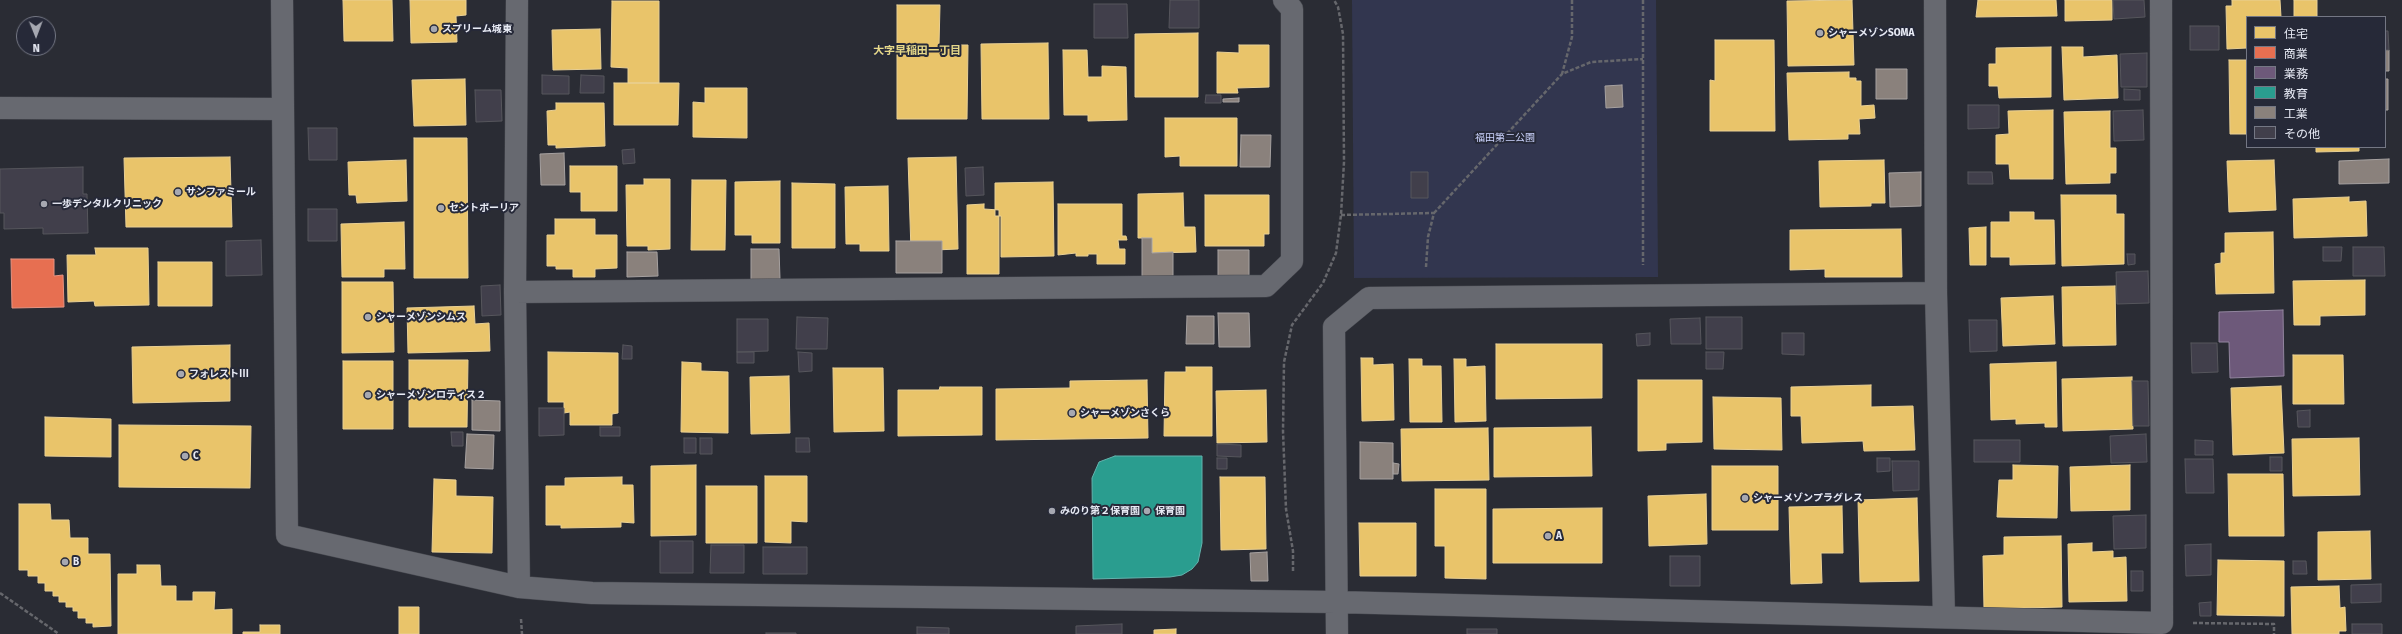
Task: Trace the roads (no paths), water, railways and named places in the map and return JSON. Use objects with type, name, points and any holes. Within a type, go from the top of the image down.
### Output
[{"type":"street","points":[[282,0],[287,535],[519,587],[592,593],[1336,602],[2162,623],[2161,0]]},
{"type":"street","points":[[517,0],[515,292],[519,587]]},
{"type":"street","points":[[515,292],[1266,286],[1292,262],[1292,9],[1284,0]]},
{"type":"street","points":[[1935,0],[1936,293],[1944,617]]},
{"type":"street","points":[[0,108],[282,109]]},
{"type":"street","points":[[1337,634],[1334,327],[1369,298],[1936,293]]},
{"type":"place","name":"スプリーム城東","points":[[434,29]]},
{"type":"place","name":"シャーメゾンSOMA","points":[[1820,33]]},
{"type":"place","name":"サンファミール","points":[[178,192]]},
{"type":"place","name":"一歩デンタルクリニック","points":[[44,204]]},
{"type":"place","name":"セントポーリア","points":[[441,208]]},
{"type":"place","name":"シャーメゾンシムス","points":[[368,317]]},
{"type":"place","name":"フォレストⅢ","points":[[181,374]]},
{"type":"place","name":"シャーメゾンロティス２","points":[[368,395]]},
{"type":"place","name":"シャーメゾンさくら","points":[[1072,413]]},
{"type":"place","name":"C","points":[[185,456]]},
{"type":"place","name":"シャーメゾンプラグレス","points":[[1745,498]]},
{"type":"place","name":"みのり第２保育園","points":[[1052,511]]},
{"type":"place","name":"保育園","points":[[1147,511]]},
{"type":"place","name":"A","points":[[1548,536]]},
{"type":"place","name":"B","points":[[65,562]]},
{"type":"district","name":"大字早稲田一丁目","points":[[917,51]]},
{"type":"park label","name":"福田第二公園","points":[[1505,138]]}]
